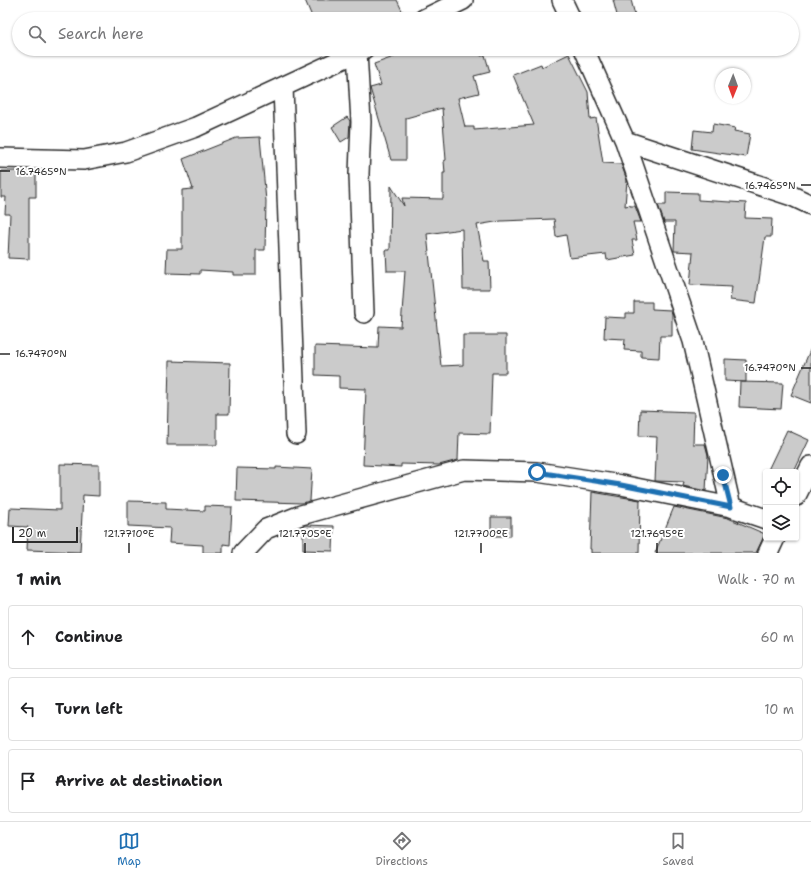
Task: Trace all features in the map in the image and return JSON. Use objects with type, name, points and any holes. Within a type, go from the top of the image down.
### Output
[{"type":"street","points":[[438,12],[463,0]]},
{"type":"street","points":[[562,0],[568,12]]},
{"type":"street","points":[[0,158],[84,160],[126,152],[196,127],[349,56]]},
{"type":"street","points":[[360,56],[361,122],[359,174],[364,313]]},
{"type":"street","points":[[587,56],[625,141],[693,341],[731,507]]},
{"type":"street","points":[[284,87],[296,434]]},
{"type":"street","points":[[625,141],[792,196],[811,205]]},
{"type":"street","points":[[799,490],[811,466]]},
{"type":"street","points":[[243,553],[266,529],[301,515],[464,470],[537,472],[621,485],[731,507],[763,518]]},
{"type":"street","points":[[768,553],[774,541]]},
{"type":"building","points":[[305,0],[397,0],[403,12],[310,12]]},
{"type":"building","points":[[613,0],[631,0],[634,12],[616,12]]},
{"type":"building","points":[[396,56],[485,56],[490,72],[474,76],[479,93],[458,98],[465,127],[474,127],[474,130],[534,125],[513,75],[541,64],[542,67],[565,56],[570,56],[588,92],[590,119],[596,118],[603,163],[621,164],[627,180],[625,206],[635,206],[641,222],[633,222],[637,240],[632,240],[635,255],[607,260],[606,254],[570,258],[566,235],[556,237],[554,219],[501,221],[477,225],[484,261],[489,261],[490,289],[463,289],[462,229],[427,234],[441,366],[463,365],[463,335],[506,335],[506,373],[492,373],[490,434],[459,433],[458,460],[439,465],[401,464],[401,467],[363,465],[366,389],[339,388],[339,376],[315,375],[315,346],[378,348],[379,326],[401,327],[405,271],[387,271],[386,250],[390,250],[391,186],[404,206],[402,198],[443,199],[443,173],[445,173],[444,161],[446,160],[442,108],[406,118],[406,160],[391,160],[370,88],[381,85],[374,64]]},
{"type":"building","points":[[347,117],[350,121],[349,137],[341,142],[332,127]]},
{"type":"building","points":[[713,124],[735,128],[734,131],[750,134],[746,157],[692,149],[694,130],[712,132]]},
{"type":"building","points":[[260,137],[266,201],[265,250],[256,250],[256,275],[233,275],[233,272],[200,270],[200,274],[166,273],[167,249],[182,249],[182,190],[193,189],[183,159],[236,138]]},
{"type":"building","points":[[1,171],[36,171],[36,197],[29,197],[29,259],[8,258],[10,214],[5,214],[6,197],[1,197]]},
{"type":"building","points":[[666,192],[698,193],[698,200],[746,203],[745,218],[772,219],[771,237],[765,237],[756,303],[730,300],[732,287],[690,285],[693,252],[674,251],[675,222],[664,222],[658,205],[666,205]]},
{"type":"building","points":[[634,302],[652,302],[652,309],[671,310],[672,336],[660,336],[659,358],[641,357],[641,351],[624,350],[625,339],[604,338],[605,317],[626,318],[626,313],[634,313]]},
{"type":"building","points":[[811,348],[811,403],[791,395]]},
{"type":"building","points":[[725,359],[746,360],[746,382],[725,381]]},
{"type":"building","points":[[169,361],[230,363],[229,414],[217,414],[217,445],[167,445]]},
{"type":"building","points":[[740,382],[783,383],[781,409],[739,407]]},
{"type":"building","points":[[640,410],[694,412],[693,444],[705,444],[708,455],[706,491],[683,486],[684,482],[655,481],[657,437],[639,436]]},
{"type":"building","points":[[787,430],[809,440],[795,469],[768,469]]},
{"type":"building","points":[[60,464],[99,465],[99,496],[83,495],[80,552],[27,550],[28,527],[9,526],[10,508],[60,510]]},
{"type":"building","points":[[276,467],[312,469],[310,501],[302,503],[236,501],[237,468],[276,469]]},
{"type":"building","points":[[592,492],[640,500],[639,553],[591,553]]},
{"type":"building","points":[[128,501],[166,502],[166,509],[205,511],[205,506],[232,507],[230,545],[223,544],[223,553],[203,553],[203,545],[169,543],[170,528],[128,526]]},
{"type":"building","points":[[674,507],[728,518],[763,533],[763,538],[756,553],[655,553]]},
{"type":"building","points":[[491,517],[511,517],[511,536],[491,536]]},
{"type":"building","points":[[303,526],[334,526],[333,551],[303,550]]},
{"type":"route","points":[[537,472],[621,485],[731,507],[723,475]]}]
